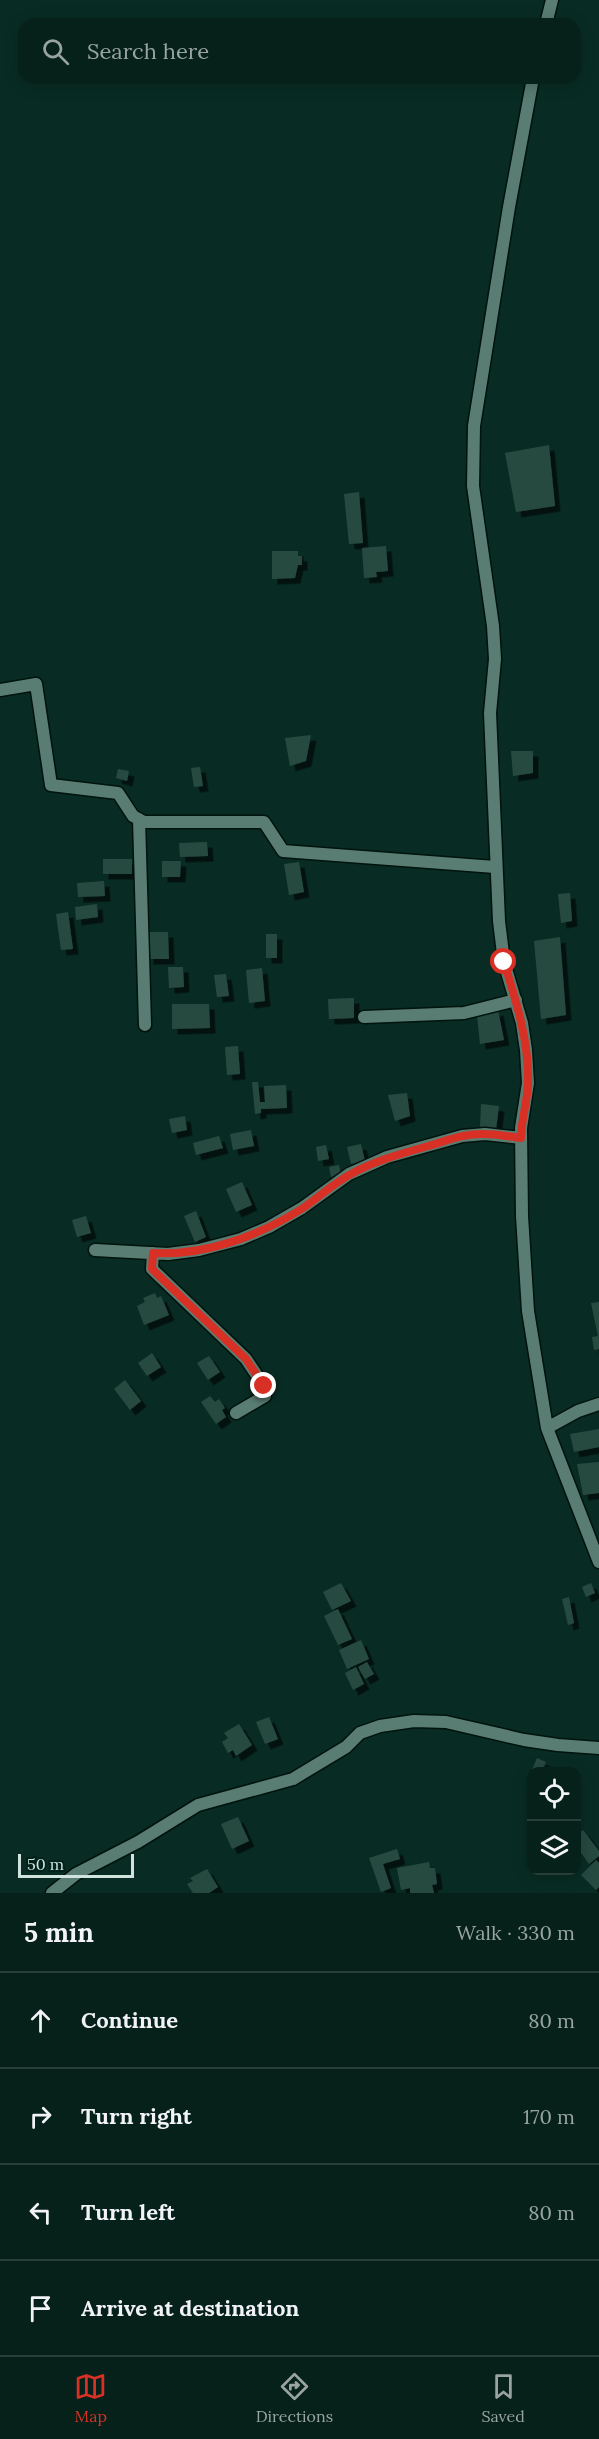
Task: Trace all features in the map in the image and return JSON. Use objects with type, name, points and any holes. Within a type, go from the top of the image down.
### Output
[{"type":"street","points":[[548,18],[552,0]]},
{"type":"street","points":[[532,84],[507,218],[474,426],[472,453],[476,516],[493,626],[495,659],[490,713],[495,867],[504,962],[516,1000],[526,1050],[528,1083],[521,1138],[522,1216],[528,1311],[547,1428],[599,1563]]},
{"type":"street","points":[[0,690],[36,684],[51,784],[118,793],[133,816],[144,822],[264,822],[283,851],[495,867]]},
{"type":"street","points":[[138,819],[145,1025]]},
{"type":"street","points":[[364,1017],[465,1013],[516,1000]]},
{"type":"street","points":[[95,1250],[168,1254],[199,1250],[241,1239],[269,1227],[302,1208],[349,1174],[387,1157],[462,1136],[485,1134],[521,1138]]},
{"type":"street","points":[[153,1253],[152,1269],[246,1359],[264,1386],[265,1396],[237,1413]]},
{"type":"street","points":[[547,1428],[578,1411],[599,1404]]},
{"type":"street","points":[[52,1893],[76,1874],[138,1842],[198,1805],[293,1779],[346,1747],[360,1733],[380,1726],[414,1721],[446,1722],[524,1740],[599,1748]]},
{"type":"building","points":[[549,445],[555,506],[516,512],[505,453]]},
{"type":"building","points":[[359,492],[363,543],[349,544],[344,494]]},
{"type":"building","points":[[386,546],[388,571],[376,572],[377,577],[364,578],[362,548]]},
{"type":"building","points":[[272,551],[298,551],[298,556],[302,556],[302,565],[298,565],[295,578],[272,579]]},
{"type":"building","points":[[311,735],[306,761],[290,766],[285,738]]},
{"type":"building","points":[[511,751],[533,751],[533,773],[513,776]]},
{"type":"building","points":[[200,767],[203,786],[194,787],[191,768]]},
{"type":"building","points":[[118,769],[129,771],[127,781],[116,778]]},
{"type":"building","points":[[207,842],[208,856],[180,857],[179,843]]},
{"type":"building","points":[[103,859],[132,859],[132,874],[103,874]]},
{"type":"building","points":[[162,861],[181,861],[180,877],[162,877]]},
{"type":"building","points":[[299,862],[304,892],[289,895],[284,864]]},
{"type":"building","points":[[104,881],[105,896],[78,897],[77,883]]},
{"type":"building","points":[[570,893],[572,921],[561,923],[558,894]]},
{"type":"building","points":[[97,904],[98,917],[76,920],[75,907]]},
{"type":"building","points":[[68,912],[73,949],[61,950],[56,914]]},
{"type":"building","points":[[148,932],[168,932],[169,959],[148,959]]},
{"type":"building","points":[[266,934],[277,934],[277,958],[266,958]]},
{"type":"building","points":[[560,937],[566,1015],[541,1019],[534,941]]},
{"type":"building","points":[[168,967],[183,967],[184,987],[169,988]]},
{"type":"building","points":[[262,968],[265,1001],[249,1003],[246,970]]},
{"type":"building","points":[[226,974],[229,996],[217,997],[214,975]]},
{"type":"building","points":[[354,998],[354,1018],[329,1019],[328,999]]},
{"type":"building","points":[[172,1004],[209,1004],[210,1028],[172,1029]]},
{"type":"building","points":[[498,1010],[504,1040],[480,1044],[477,1016]]},
{"type":"building","points":[[238,1046],[240,1074],[227,1075],[225,1047]]},
{"type":"building","points":[[252,1082],[258,1082],[260,1102],[265,1102],[264,1086],[286,1085],[287,1108],[261,1109],[261,1113],[255,1114]]},
{"type":"building","points":[[407,1093],[410,1116],[395,1121],[388,1095]]},
{"type":"building","points":[[481,1104],[499,1106],[496,1130],[480,1128]]},
{"type":"building","points":[[185,1116],[187,1130],[172,1133],[169,1119]]},
{"type":"building","points":[[251,1130],[254,1146],[233,1150],[230,1134]]},
{"type":"building","points":[[219,1136],[223,1148],[196,1155],[193,1143]]},
{"type":"building","points":[[361,1144],[365,1161],[351,1164],[347,1147]]},
{"type":"building","points":[[326,1145],[329,1159],[318,1161],[316,1147]]},
{"type":"building","points":[[339,1165],[341,1175],[331,1177],[329,1167]]},
{"type":"building","points":[[242,1182],[252,1205],[236,1212],[226,1189]]},
{"type":"building","points":[[196,1211],[206,1237],[195,1242],[184,1216]]},
{"type":"building","points":[[86,1216],[91,1233],[77,1237],[72,1220]]},
{"type":"building","points":[[155,1293],[157,1298],[161,1296],[169,1315],[144,1325],[137,1306],[145,1302],[143,1298]]},
{"type":"building","points":[[599,1302],[599,1349],[594,1350],[592,1337],[598,1336],[591,1303]]},
{"type":"building","points":[[152,1353],[161,1367],[147,1376],[138,1363]]},
{"type":"building","points":[[209,1356],[220,1372],[208,1380],[197,1363]]},
{"type":"building","points":[[125,1380],[141,1401],[130,1410],[114,1389]]},
{"type":"building","points":[[210,1396],[215,1402],[219,1399],[225,1408],[222,1410],[226,1417],[216,1424],[201,1402]]},
{"type":"building","points":[[599,1429],[599,1447],[574,1452],[570,1434]]},
{"type":"building","points":[[599,1462],[599,1493],[583,1495],[577,1464]]},
{"type":"building","points":[[341,1583],[351,1601],[332,1610],[323,1592]]},
{"type":"building","points":[[591,1583],[595,1593],[586,1597],[582,1587]]},
{"type":"building","points":[[569,1597],[574,1623],[568,1625],[562,1599]]},
{"type":"building","points":[[338,1609],[352,1639],[338,1645],[324,1616]]},
{"type":"building","points":[[361,1640],[369,1659],[347,1669],[339,1650]]},
{"type":"building","points":[[367,1662],[374,1674],[365,1679],[358,1667]]},
{"type":"building","points":[[356,1667],[364,1684],[353,1690],[345,1673]]},
{"type":"building","points":[[269,1717],[278,1739],[265,1744],[256,1722]]},
{"type":"building","points":[[239,1724],[252,1745],[236,1756],[233,1750],[228,1753],[222,1742],[228,1738],[224,1733]]},
{"type":"building","points":[[537,1758],[546,1762],[544,1767],[533,1767]]},
{"type":"building","points":[[238,1817],[249,1841],[232,1849],[221,1824]]},
{"type":"building","points":[[583,1830],[599,1851],[599,1856],[589,1864],[581,1853],[581,1831]]},
{"type":"building","points":[[397,1849],[400,1859],[383,1864],[391,1888],[381,1892],[369,1858]]},
{"type":"building","points":[[596,1860],[599,1863],[599,1887],[596,1890],[581,1875]]},
{"type":"building","points":[[429,1862],[430,1868],[435,1868],[437,1884],[432,1885],[434,1893],[410,1893],[410,1888],[401,1890],[397,1868]]},
{"type":"building","points":[[207,1869],[218,1887],[209,1893],[193,1893],[187,1884],[193,1881],[190,1878]]},
{"type":"route","points":[[264,1386],[246,1359],[152,1269],[153,1253],[168,1254],[199,1250],[241,1239],[269,1227],[302,1208],[349,1174],[387,1157],[462,1136],[485,1134],[521,1138],[528,1083],[526,1050],[522,1023],[504,962]]}]
